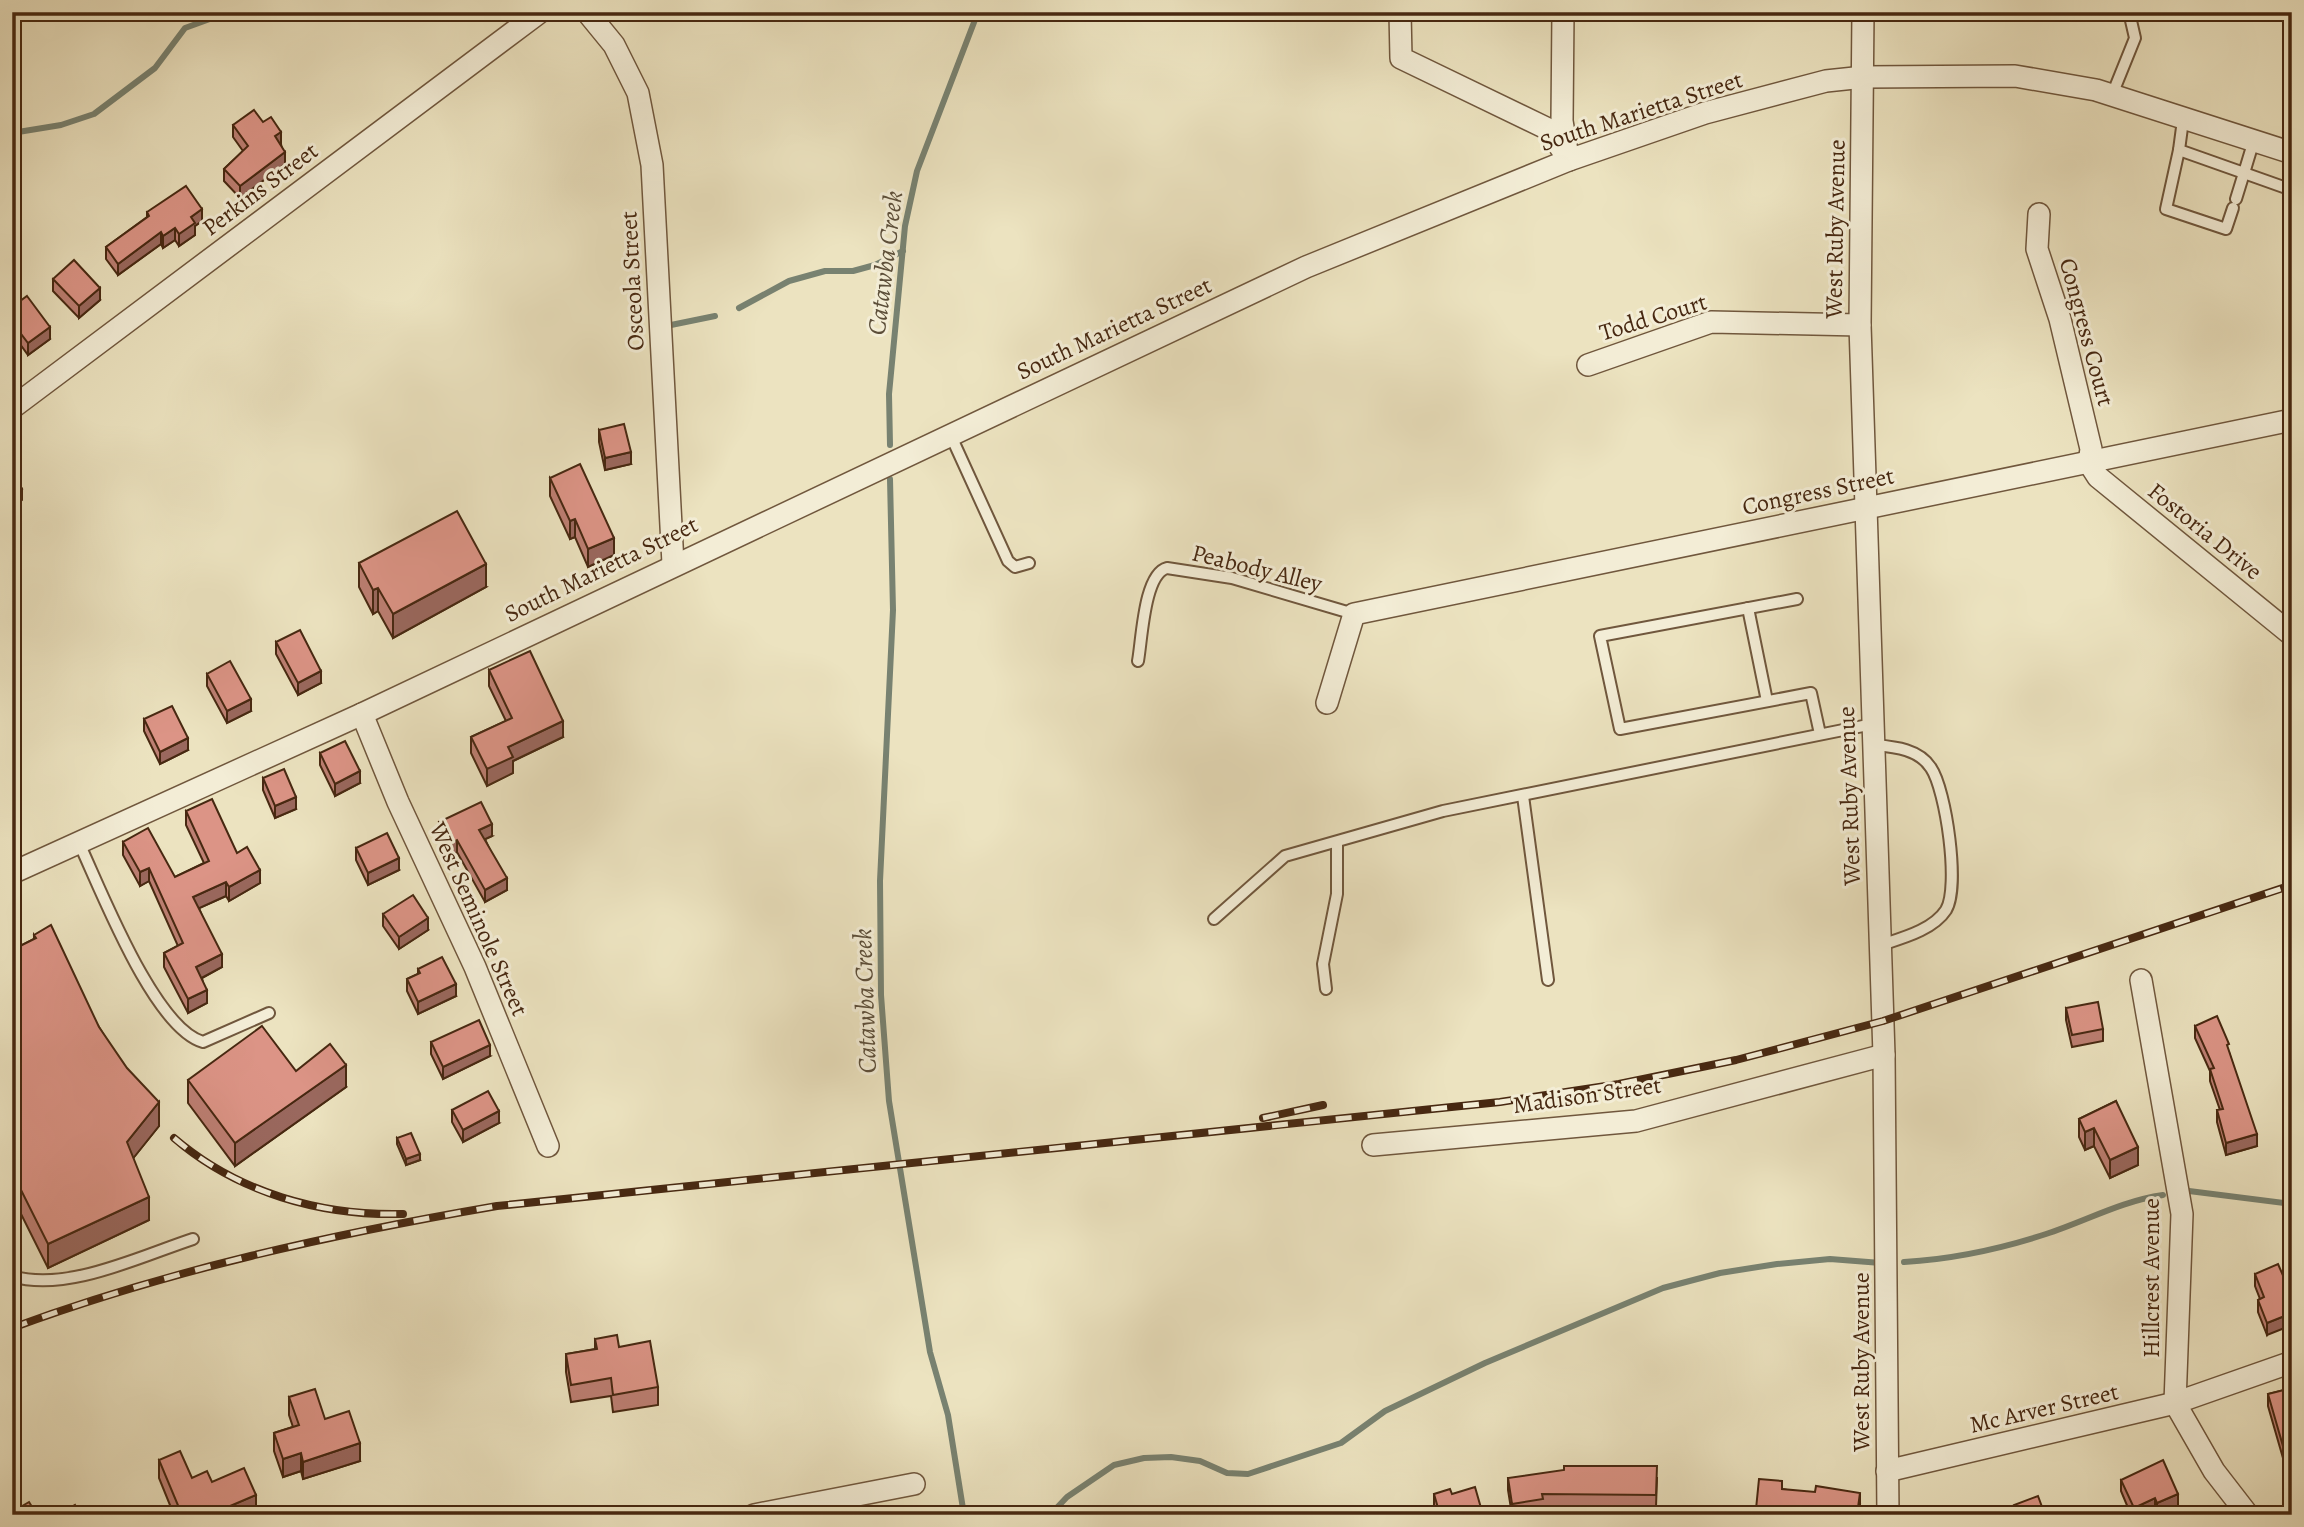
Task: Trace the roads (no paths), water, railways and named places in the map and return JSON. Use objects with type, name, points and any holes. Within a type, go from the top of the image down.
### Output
[{"type":"street","name":"Perkins Street","points":[[12,408],[540,12]]},
{"type":"street","name":"Osceola Street","points":[[587,12],[614,45],[638,93],[652,165],[673,564]]},
{"type":"street","points":[[1400,12],[1401,58],[1548,129],[1569,160]]},
{"type":"street","points":[[1563,12],[1562,121],[1569,160]]},
{"type":"street","name":"West Ruby Avenue","points":[[1863,12],[1860,325],[1884,1055],[1889,1273],[1888,1515]]},
{"type":"street","name":"South Marietta Street","points":[[12,873],[362,713],[1306,267],[1569,160],[1705,113],[1826,81],[1864,77],[2015,76],[2112,95],[2292,153]]},
{"type":"street","name":"Congress Court","points":[[2039,214],[2037,248],[2060,319],[2091,449],[2089,463]]},
{"type":"street","name":"Todd Court","points":[[1588,365],[1711,322],[1860,325]]},
{"type":"street","name":"Congress Street","points":[[1354,614],[2292,420]]},
{"type":"street","name":"Fostoria Drive","points":[[2089,463],[2098,477],[2292,635]]},
{"type":"street","points":[[1327,703],[1354,614]]},
{"type":"street","name":"West Seminole Street","points":[[362,713],[398,802],[475,967],[548,1146]]},
{"type":"street","name":"Hillcrest Avenue","points":[[2141,980],[2182,1214],[2175,1403]]},
{"type":"street","name":"Madison Street","points":[[1373,1145],[1636,1121],[1884,1055]]},
{"type":"street","name":"Mc Arver Street","points":[[1887,1471],[2175,1403],[2292,1362]]},
{"type":"street","points":[[2175,1403],[2214,1471],[2248,1515]]},
{"type":"street","points":[[764,1514],[914,1484]]},
{"type":"lane","points":[[2112,95],[2135,38],[2129,12]]},
{"type":"lane","points":[[2183,120],[2166,209],[2226,229],[2254,140]]},
{"type":"lane","points":[[2179,150],[2292,190]]},
{"type":"lane","points":[[2173,183],[2186,187]]},
{"type":"lane","points":[[950,434],[1008,561],[1015,567],[1029,564]]},
{"type":"lane","name":"Peabody Alley","points":[[1138,661],[1152,581],[1161,570],[1167,568],[1232,578],[1354,614]]},
{"type":"lane","points":[[1797,599],[1600,636],[1620,729],[1811,693],[1820,734]]},
{"type":"lane","points":[[1748,608],[1767,701]]},
{"type":"lane","points":[[1214,919],[1285,856],[1443,811],[1820,734],[1874,734],[1909,751],[1932,769],[1940,790],[1952,866],[1950,898],[1945,910],[1913,933],[1881,945]]},
{"type":"lane","points":[[1524,796],[1548,980]]},
{"type":"lane","points":[[1326,989],[1323,964],[1337,894],[1337,842]]},
{"type":"lane","points":[[79,843],[151,993],[176,1025],[192,1039],[203,1042],[269,1013]]},
{"type":"lane","points":[[12,1276],[30,1282],[70,1279],[193,1239]]},
{"type":"waterway","points":[[12,133],[61,125],[94,114],[155,68],[185,28],[229,12]]},
{"type":"waterway","name":"Catawba Creek","points":[[890,445],[889,394],[905,226],[917,171],[978,12]]},
{"type":"waterway","points":[[739,308],[789,281],[825,271],[853,271],[875,265],[903,251]]},
{"type":"waterway","points":[[671,325],[715,316]]},
{"type":"waterway","name":"Catawba Creek","points":[[890,479],[893,610],[880,881],[881,995],[889,1101],[930,1352],[948,1415],[964,1515]]},
{"type":"waterway","points":[[2189,1191],[2292,1204]]},
{"type":"waterway","points":[[1904,1262],[1958,1256],[2011,1244],[2133,1202],[2163,1195]]},
{"type":"waterway","points":[[1050,1515],[1067,1497],[1114,1465],[1144,1458],[1171,1457],[1200,1461],[1227,1473],[1248,1474],[1341,1443],[1385,1411],[1485,1363],[1663,1288],[1720,1273],[1777,1264],[1830,1259],[1881,1263]]},
{"type":"railway","points":[[12,1328],[71,1307],[191,1271],[374,1229],[497,1206],[1500,1102],[1619,1084],[1736,1060],[1883,1021],[2292,885]]},
{"type":"railway","points":[[1263,1118],[1323,1105]]},
{"type":"railway","points":[[174,1138],[225,1173],[282,1197],[342,1211],[403,1214]]}]
